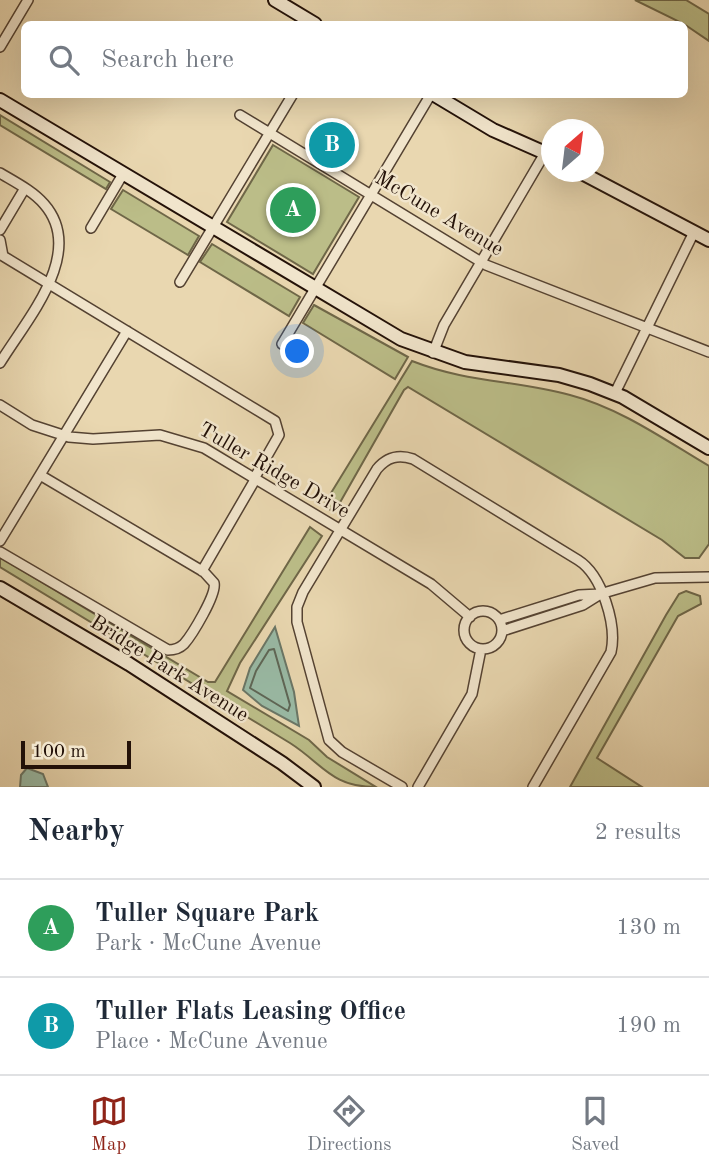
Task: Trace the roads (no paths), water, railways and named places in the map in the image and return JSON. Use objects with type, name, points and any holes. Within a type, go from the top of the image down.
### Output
[{"type":"street","points":[[0,47],[28,0]]},
{"type":"street","points":[[275,0],[310,21]]},
{"type":"street","points":[[180,282],[291,98]]},
{"type":"street","points":[[282,344],[430,98]]},
{"type":"street","points":[[439,98],[486,127],[541,151]]},
{"type":"street","points":[[0,100],[380,328],[433,353],[480,366],[559,375],[615,393],[709,448]]},
{"type":"street","name":"McCune Avenue","points":[[240,115],[481,262],[709,352]]},
{"type":"street","points":[[433,353],[444,326],[541,165]]},
{"type":"street","points":[[0,173],[25,188],[45,205],[57,229],[58,258],[48,283],[0,363]]},
{"type":"street","points":[[91,228],[123,174]]},
{"type":"street","points":[[599,182],[709,240]]},
{"type":"street","points":[[0,230],[25,188]]},
{"type":"street","points":[[615,393],[694,232]]},
{"type":"street","points":[[0,240],[1,256],[277,422],[279,435],[202,570]]},
{"type":"street","points":[[0,541],[128,331]]},
{"type":"street","name":"Tuller Ridge Drive","points":[[0,405],[32,425],[64,436],[93,439],[149,435],[177,438],[211,451],[440,590],[470,617]]},
{"type":"street","points":[[402,787],[346,755],[329,740],[297,622],[302,596],[380,466],[393,457],[409,457],[583,563],[594,575],[612,631],[611,652],[534,787]]},
{"type":"street","points":[[0,552],[163,648],[173,650],[183,646],[214,593],[214,583],[202,570],[40,475]]},
{"type":"street","points":[[502,631],[583,605],[601,594],[661,577],[709,577]]},
{"type":"street","name":"Bridge Park Avenue","points":[[0,588],[129,664],[282,763],[314,787]]},
{"type":"street","points":[[499,620],[581,594],[601,594]]},
{"type":"street","points":[[486,612],[499,620],[502,631],[495,645],[481,649],[467,639],[465,628],[470,617],[486,612]]},
{"type":"street","points":[[418,787],[472,694],[481,649]]},
{"type":"water","points":[[275,627],[294,692],[299,726],[262,706],[243,690],[250,668]]},
{"type":"water","points":[[27,768],[43,774],[48,787],[20,787],[21,775]]},
{"type":"place","name":"Tuller Flats Leasing Office","points":[[332,145]]},
{"type":"place","name":"Tuller Square Park","points":[[293,210]]}]
